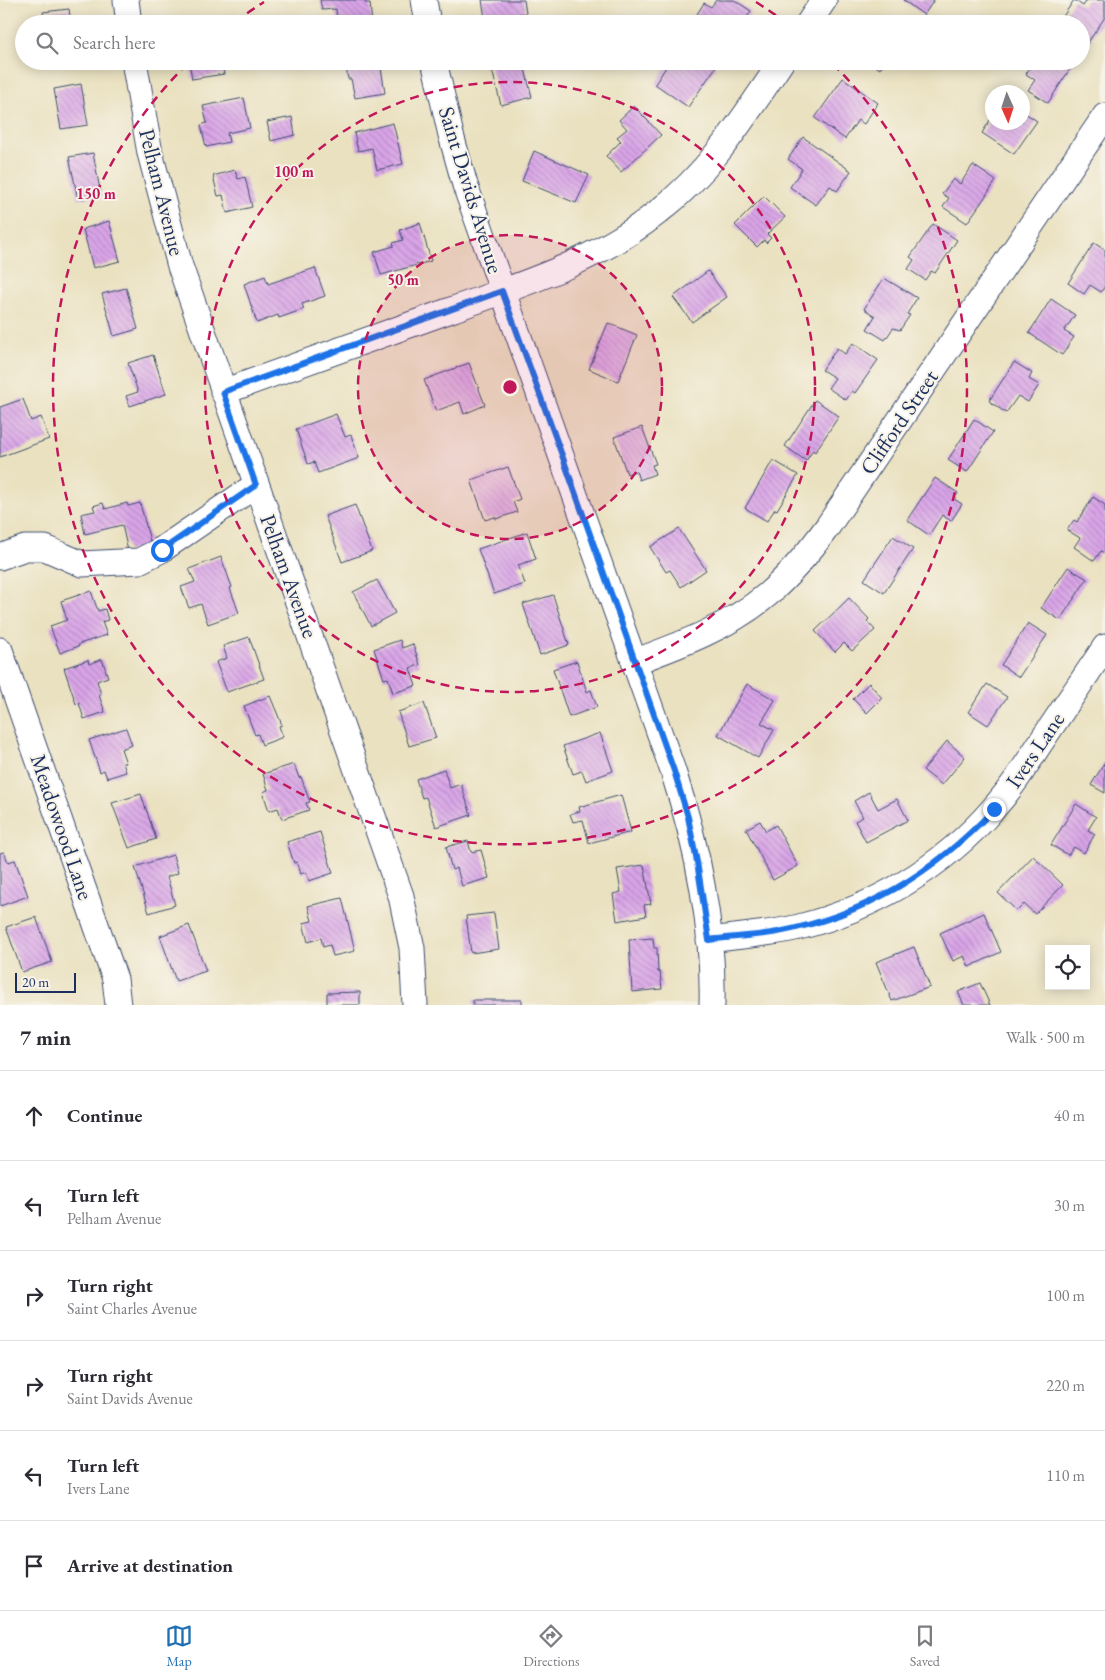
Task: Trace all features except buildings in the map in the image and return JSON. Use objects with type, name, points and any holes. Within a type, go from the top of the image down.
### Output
[{"type":"street","points":[[126,0],[127,15]]},
{"type":"street","points":[[424,0],[426,15]]},
{"type":"street","points":[[814,15],[824,0]]},
{"type":"street","name":"Pelham Avenue","points":[[136,70],[150,153],[180,266],[401,896],[412,948],[415,1005]]},
{"type":"street","name":"Saint Davids Avenue","points":[[436,70],[451,135],[465,184],[674,771],[688,817],[709,940],[712,1005]]},
{"type":"street","points":[[223,392],[540,277],[604,248],[658,213],[697,177],[715,157],[776,70]]},
{"type":"street","name":"Clifford Street","points":[[634,662],[683,644],[730,620],[766,596],[811,549],[1105,116]]},
{"type":"street","points":[[0,557],[25,548],[45,548],[82,564],[139,561],[162,550],[256,485]]},
{"type":"street","name":"Ivers Lane","points":[[709,940],[776,932],[846,913],[892,891],[938,861],[976,828],[1009,789],[1105,648]]},
{"type":"street","name":"Meadowood Lane","points":[[0,650],[115,979],[118,1005]]},
{"type":"route","points":[[162,550],[256,485],[223,392],[502,291],[674,771],[688,817],[709,940],[776,932],[846,913],[869,903],[914,878],[938,861],[958,845],[994,809]]}]
